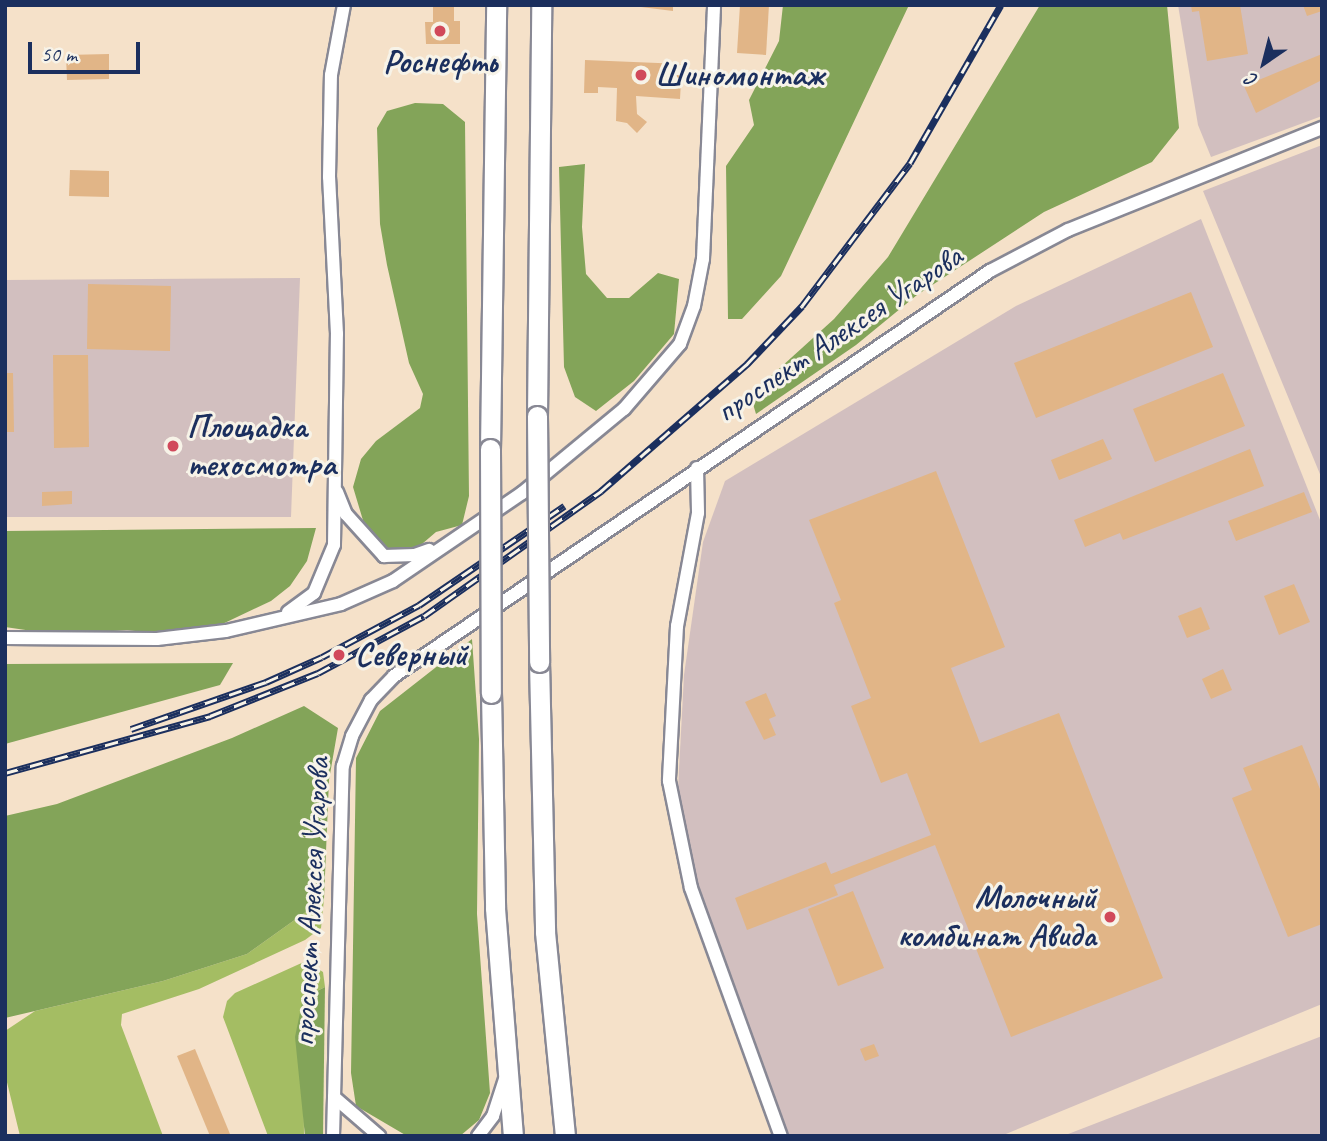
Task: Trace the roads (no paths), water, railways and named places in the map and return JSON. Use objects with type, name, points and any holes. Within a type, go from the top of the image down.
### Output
[{"type":"main road","points":[[496,5],[490,449],[491,693],[495,908],[506,1076],[513,1136]]},
{"type":"main road","points":[[541,5],[537,416],[539,662],[545,932],[565,1136]]},
{"type":"street","points":[[269,621],[314,593],[334,545],[337,334],[330,108],[331,75],[344,5]]},
{"type":"street","points":[[5,638],[158,639],[269,621],[341,604],[393,581],[442,545],[522,493],[624,409],[680,344],[694,306],[702,259],[714,10]]},
{"type":"street","name":"проспект Алексея Угарова","points":[[333,1136],[343,766],[352,736],[371,700],[394,676],[696,468],[990,271],[1068,230],[1197,181],[1322,128]]},
{"type":"street","points":[[696,468],[698,513],[677,626],[669,781],[691,888],[781,1136]]},
{"type":"street","points":[[335,485],[346,514],[384,555],[415,555],[442,545]]},
{"type":"street","points":[[478,1136],[493,1116],[506,1076]]},
{"type":"street","points":[[334,1097],[379,1136]]},
{"type":"railway","points":[[5,773],[210,716],[318,673],[424,616],[601,491],[747,364],[802,306],[910,163],[1001,5]]},
{"type":"railway","points":[[131,729],[266,682],[322,657],[419,605],[564,506]]},
{"type":"place","name":"Роснефть","points":[[440,31]]},
{"type":"place","name":"Шиномонтаж","points":[[641,75]]},
{"type":"place","name":"Площадка техосмотра","points":[[173,446]]},
{"type":"place","name":"Северный","points":[[339,655]]},
{"type":"place","name":"Молочный комбинат Авида","points":[[1110,917]]}]
